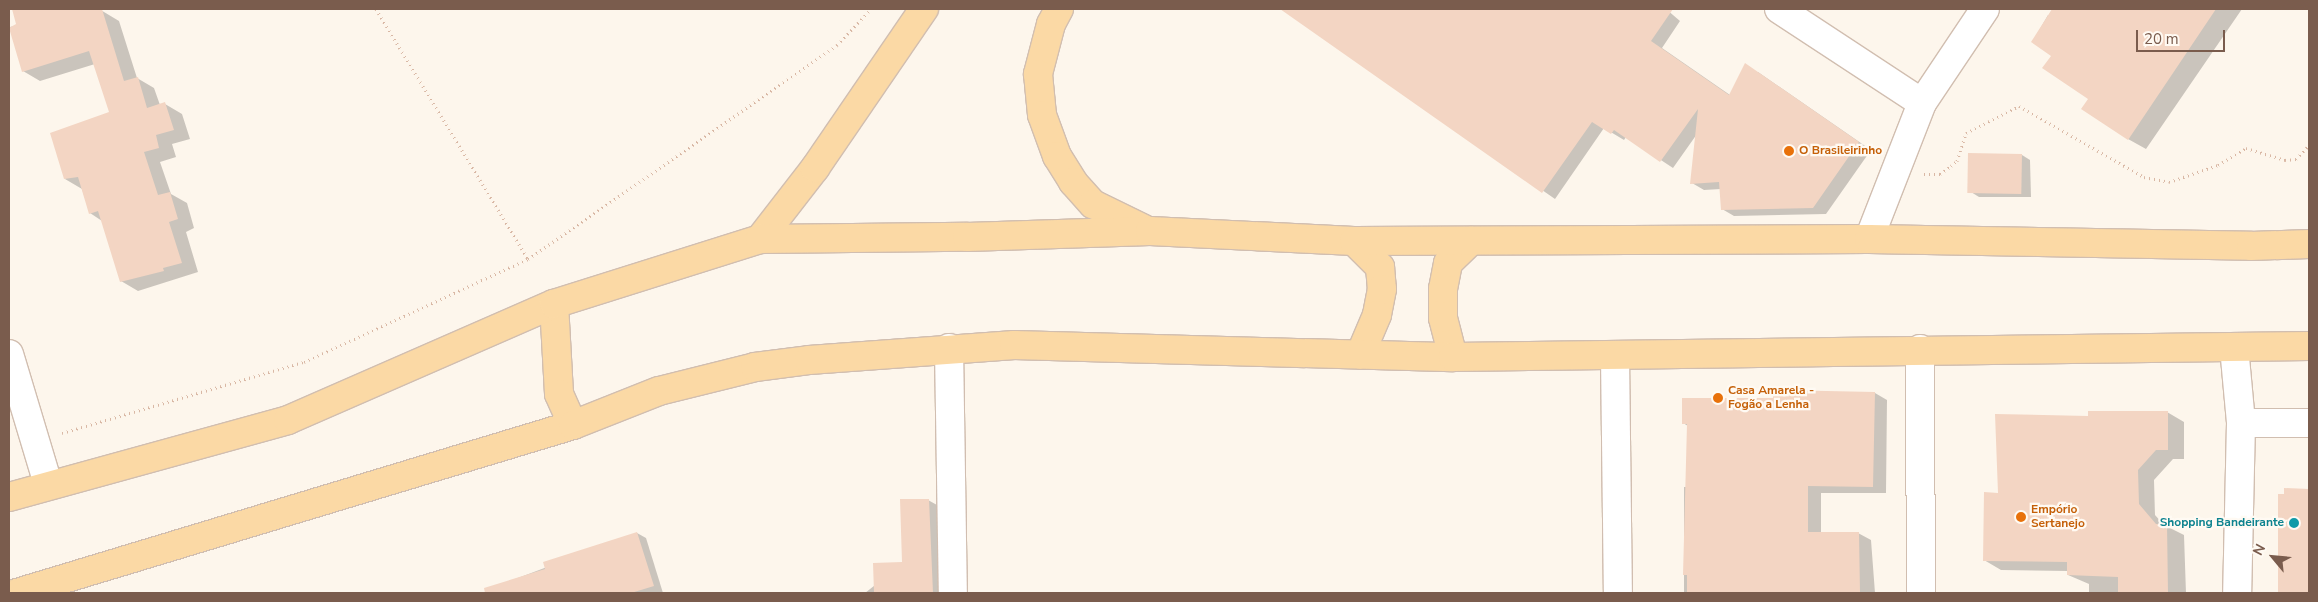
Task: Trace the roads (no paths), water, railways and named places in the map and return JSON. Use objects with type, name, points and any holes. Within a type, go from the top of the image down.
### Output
[{"type":"main road","points":[[760,238],[815,168],[924,9]]},
{"type":"main road","points":[[1059,9],[1051,24],[1038,74],[1042,115],[1057,156],[1073,182],[1093,204],[1150,231]]},
{"type":"main road","points":[[9,497],[48,484],[288,420],[554,304],[760,238],[967,237],[1150,231],[1354,241],[1869,239],[2309,244]]},
{"type":"main road","points":[[1354,241],[1380,266],[1382,289],[1376,315],[1360,355]]},
{"type":"main road","points":[[1453,357],[1444,318],[1443,289],[1448,263],[1471,241]]},
{"type":"main road","points":[[554,304],[559,394],[573,425]]},
{"type":"main road","points":[[17,593],[573,425],[658,391],[755,367],[950,348],[1014,346],[1453,357],[1615,356],[1920,349],[2309,346]]},
{"type":"street","points":[[1779,9],[1922,103]]},
{"type":"street","points":[[1869,239],[1922,103],[1985,9]]},
{"type":"street","points":[[2234,347],[2241,423],[2237,593]]},
{"type":"street","points":[[950,348],[953,593]]},
{"type":"street","points":[[1920,349],[1921,593]]},
{"type":"street","points":[[9,354],[48,484]]},
{"type":"street","points":[[1615,356],[1618,593]]},
{"type":"street","points":[[2241,423],[2309,423]]},
{"type":"place","name":"O Brasileirinho","points":[[1789,151]]},
{"type":"place","name":"Casa Amarela - Fogão a Lenha","points":[[1718,398]]},
{"type":"place","name":"Empório Sertanejo","points":[[2021,517]]},
{"type":"place","name":"Shopping Bandeirante","points":[[2294,523]]}]
